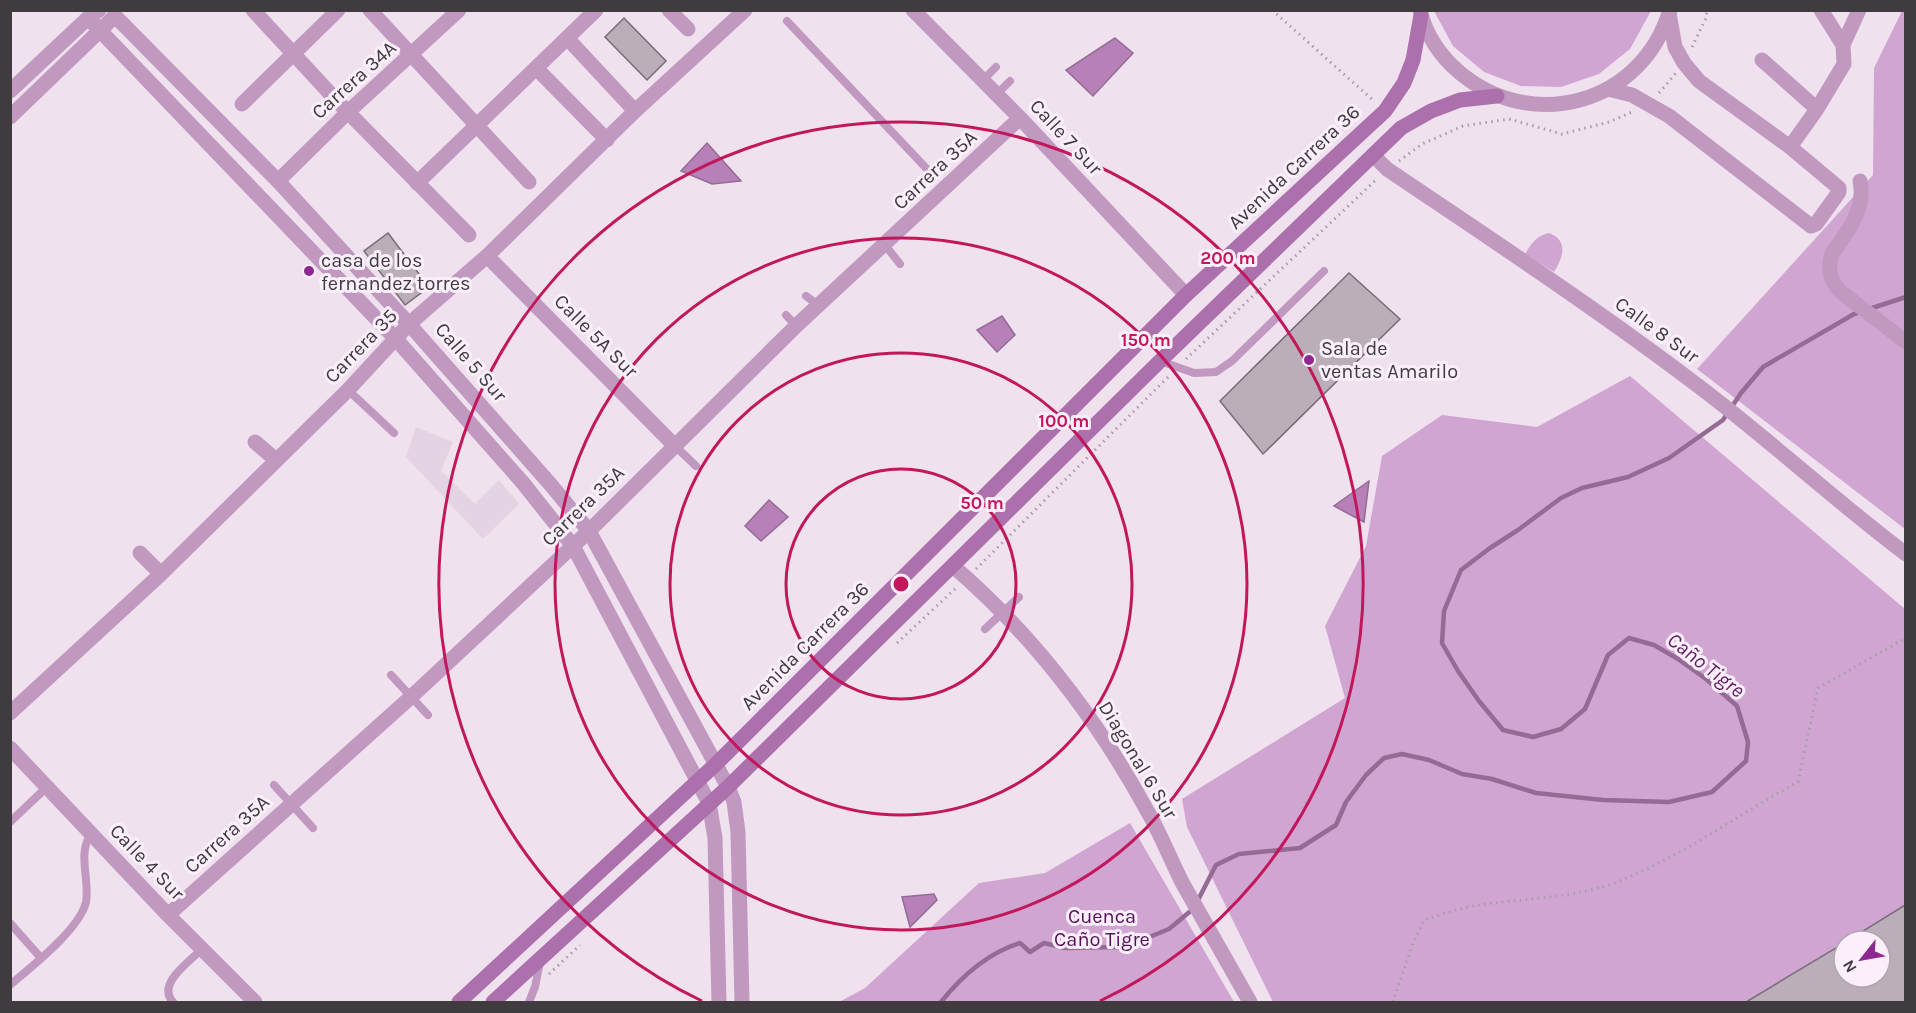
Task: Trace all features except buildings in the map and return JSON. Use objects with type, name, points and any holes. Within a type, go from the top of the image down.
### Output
[{"type":"main road","name":"Avenida Carrera 36","points":[[459,1002],[716,764],[1186,295],[1384,111],[1404,83],[1413,60],[1420,13]]},
{"type":"main road","points":[[493,1002],[728,787],[1401,128],[1431,111],[1460,100],[1497,96]]},
{"type":"street","points":[[253,10],[348,112],[469,235]]},
{"type":"street","points":[[242,104],[338,10]]},
{"type":"street","points":[[370,10],[529,182]]},
{"type":"street","name":"Carrera 34A","points":[[278,181],[348,112],[412,56],[459,10]]},
{"type":"street","points":[[417,183],[596,10]]},
{"type":"street","points":[[669,10],[688,29]]},
{"type":"street","name":"Carrera 35","points":[[10,713],[162,574],[348,390],[395,338],[487,256],[635,111],[745,10]]},
{"type":"street","name":"Calle 7 Sur","points":[[913,10],[1020,118],[1186,295]]},
{"type":"street","points":[[1821,10],[1843,45]]},
{"type":"street","points":[[1790,147],[1841,70],[1844,64],[1843,45],[1859,10]]},
{"type":"street","points":[[10,117],[100,32],[114,12]]},
{"type":"street","name":"Calle 5 Sur","points":[[114,12],[278,181],[410,324],[589,531],[716,764],[734,802],[738,832],[742,1002]]},
{"type":"street","points":[[1608,89],[1632,95],[1669,116],[1812,226],[1839,190],[1790,147],[1700,81],[1684,63],[1676,47],[1669,12]]},
{"type":"street","points":[[1420,13],[1433,41],[1450,64],[1472,83],[1497,96],[1516,102],[1557,105],[1578,101],[1621,81],[1642,62],[1658,39],[1669,12]]},
{"type":"street","points":[[10,91],[89,13]]},
{"type":"street","name":"Calle 5 Sur","points":[[89,13],[100,32],[395,338],[523,483],[573,546],[709,803]]},
{"type":"street","points":[[567,38],[635,111]]},
{"type":"street","points":[[1762,60],[1817,109]]},
{"type":"street","points":[[536,68],[607,140]]},
{"type":"street","name":"Carrera 35A","points":[[168,915],[411,697],[589,531],[812,301],[885,245],[1020,118]]},
{"type":"street","name":"Calle 8 Sur","points":[[1373,155],[1388,169],[1592,308],[1696,384],[1762,435],[1905,554]]},
{"type":"street","points":[[1860,181],[1862,190],[1859,208],[1833,252],[1829,273],[1841,292],[1905,342]]},
{"type":"street","name":"Calle 5A Sur","points":[[487,256],[674,445]]},
{"type":"street","points":[[255,442],[276,460]]},
{"type":"street","points":[[140,553],[162,574]]},
{"type":"street","name":"Diagonal 6 Sur","points":[[953,566],[1002,612],[1075,697],[1103,737],[1149,814],[1182,882],[1250,1002]]},
{"type":"street","name":"Calle 4 Sur","points":[[10,748],[168,915],[255,1002]]},
{"type":"street","points":[[709,803],[715,838],[719,1002]]},
{"type":"lane","points":[[787,21],[927,169]]},
{"type":"lane","points":[[983,80],[996,67]]},
{"type":"lane","points":[[997,94],[1010,81]]},
{"type":"lane","points":[[885,245],[900,264]]},
{"type":"lane","points":[[1160,362],[1194,373],[1216,372],[1232,361],[1324,271]]},
{"type":"lane","points":[[348,390],[394,433]]},
{"type":"lane","points":[[674,445],[696,465]]},
{"type":"lane","points":[[985,629],[1019,597]]},
{"type":"lane","points":[[391,675],[428,715]]},
{"type":"lane","points":[[274,785],[313,828]]},
{"type":"lane","points":[[10,822],[47,787]]},
{"type":"lane","points":[[10,986],[77,922],[86,903],[84,843],[91,834]]},
{"type":"lane","points":[[10,923],[41,958]]},
{"type":"lane","points":[[173,1002],[170,999],[168,988],[171,980],[202,949]]},
{"type":"lane","points":[[529,1002],[535,987],[540,958]]},
{"type":"path","points":[[1272,10],[1384,111]]},
{"type":"path","points":[[896,644],[966,578],[1177,368],[1388,169],[1422,144],[1463,126],[1509,119],[1562,134],[1609,122],[1650,104],[1684,63],[1706,18],[1707,10]]},
{"type":"path","points":[[1393,1002],[1413,943],[1424,920],[1471,907],[1586,890],[1621,881],[1692,845],[1750,808],[1798,782],[1818,688],[1905,638]]},
{"type":"path","points":[[535,987],[586,940]]},
{"type":"shaded area","points":[[1115,38],[1133,53],[1093,96],[1066,70]]},
{"type":"shaded area","points":[[707,143],[741,181],[712,184],[681,171]]},
{"type":"shaded area","points":[[1002,316],[1015,335],[997,352],[977,330]]},
{"type":"shaded area","points":[[416,427],[453,442],[441,471],[475,504],[499,480],[519,504],[483,539],[406,457]]},
{"type":"shaded area","points":[[1369,481],[1364,522],[1334,506]]},
{"type":"shaded area","points":[[769,500],[788,517],[761,541],[745,526]]},
{"type":"shaded area","points":[[934,894],[937,900],[910,927],[902,897]]},
{"type":"green space","points":[[1434,11],[1651,11],[1630,49],[1599,74],[1561,87],[1521,86],[1484,72],[1453,46]]},
{"type":"green space","points":[[1902,11],[1905,11],[1905,529],[1697,369],[1873,175],[1874,68]]},
{"type":"green space","points":[[1549,233],[1555,236],[1562,245],[1562,255],[1554,272],[1525,254],[1535,240]]},
{"type":"green space","points":[[1630,376],[1905,609],[1905,905],[1866,929],[1832,929],[1832,950],[1746,1002],[1273,1002],[1187,827],[1182,799],[1345,698],[1325,626],[1366,546],[1382,456],[1442,415],[1537,427]]},
{"type":"green space","name":"Cuenca Caño Tigre","points":[[1130,823],[1234,1002],[839,1002],[865,988],[979,883],[1045,873]]},
{"type":"waterway","name":"Caño Tigre","points":[[1869,309],[1906,297]]},
{"type":"waterway","name":"Caño Tigre","points":[[1197,902],[1216,865],[1239,854],[1300,848],[1336,825],[1346,802],[1366,775],[1384,758],[1402,754],[1429,760],[1462,774],[1492,779],[1536,793],[1603,800],[1669,802],[1712,792],[1746,761],[1748,742],[1737,706],[1706,679],[1678,659],[1654,645],[1629,638],[1608,655],[1585,709],[1561,729],[1533,737],[1503,730],[1479,701],[1442,643],[1444,611],[1461,570],[1490,548],[1561,498],[1582,488],[1628,477],[1669,458],[1723,420],[1741,393],[1763,367],[1861,312]]},
{"type":"waterway","name":"Caño Tigre","points":[[941,1002],[976,967],[1008,947],[1020,943],[1030,952],[1044,943],[1065,948],[1119,947],[1127,941],[1142,940],[1169,929],[1193,909]]},
{"type":"place","name":"casa de los fernandez torres","points":[[309,271]]},
{"type":"place","name":"Sala de ventas Amarilo","points":[[1309,360]]}]
